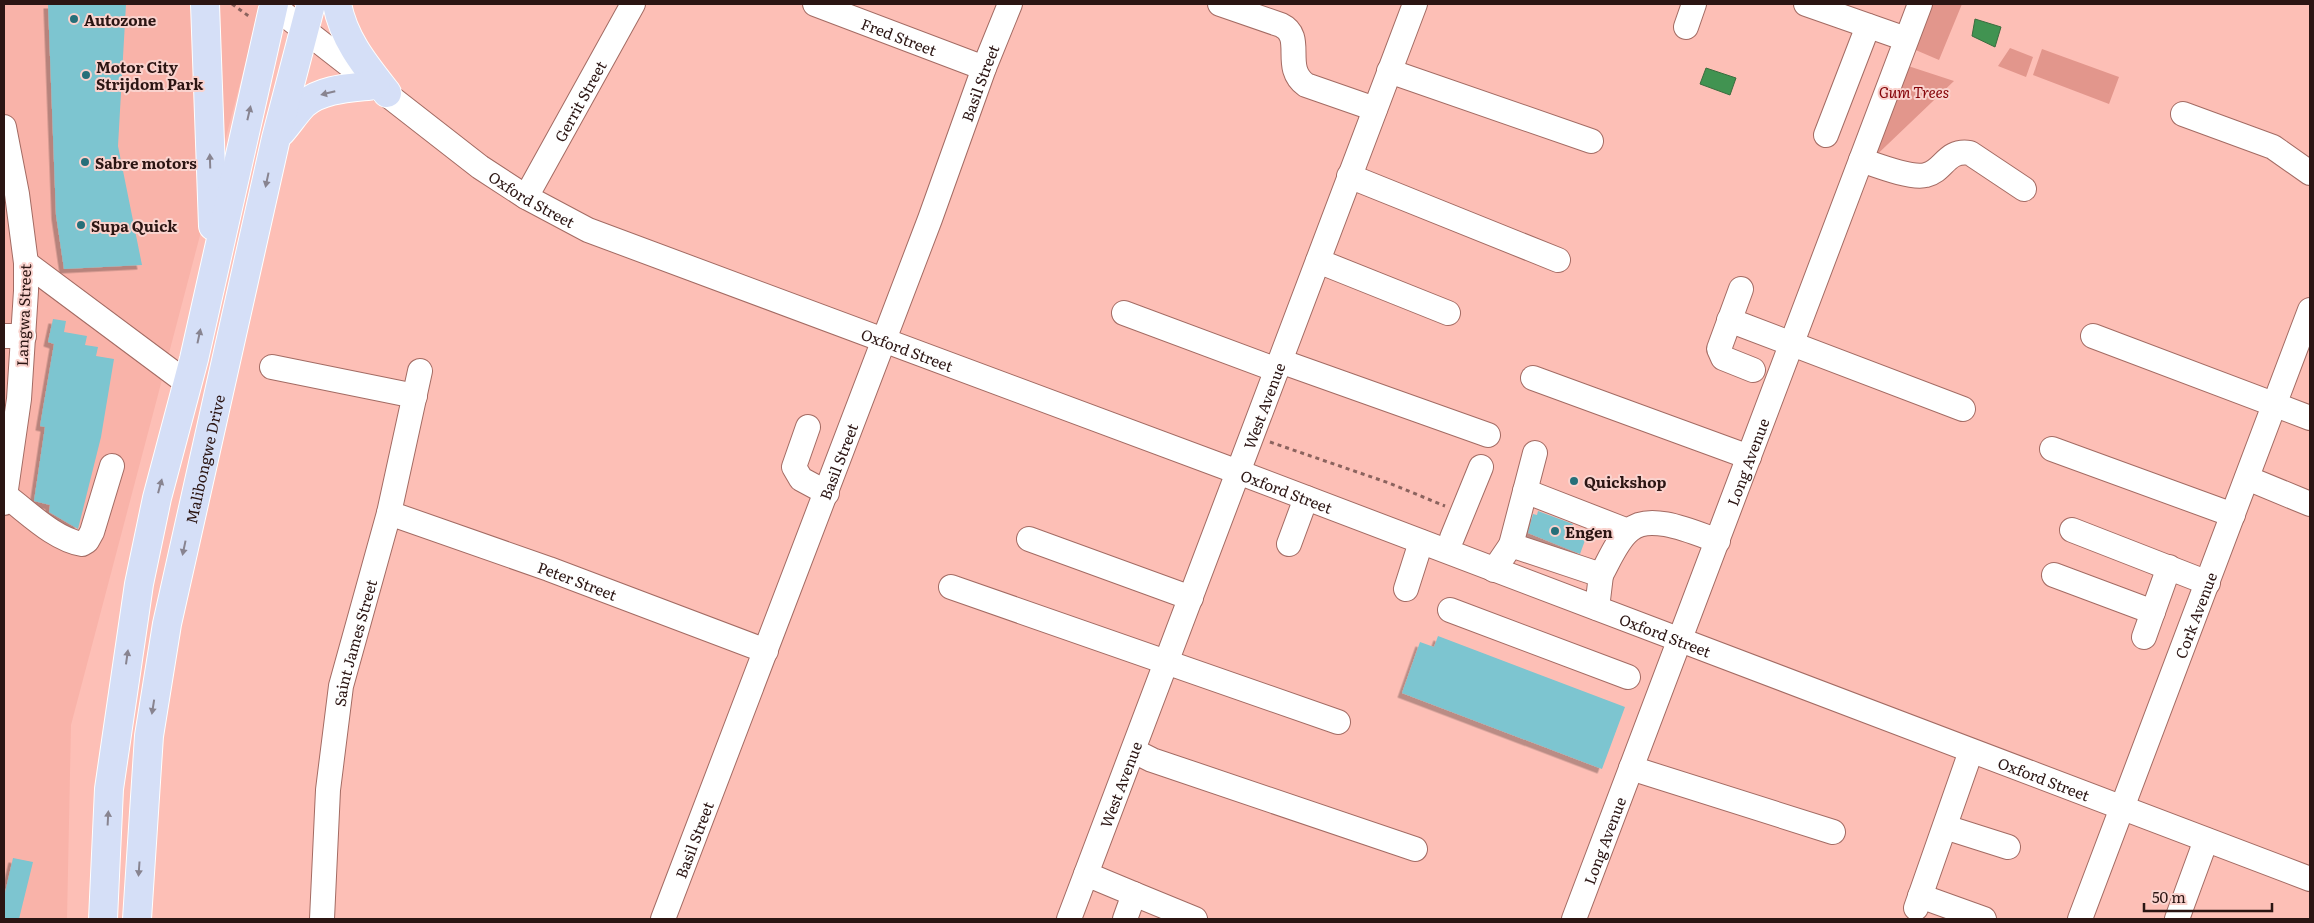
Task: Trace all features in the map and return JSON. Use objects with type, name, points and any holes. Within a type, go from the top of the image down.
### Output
[{"type":"main road","points":[[205,4],[214,263]]},
{"type":"main road","name":"Malibongwe Drive","points":[[137,919],[149,736],[167,624],[276,138],[311,4]]},
{"type":"main road","points":[[337,4],[342,24],[357,55],[382,89]]},
{"type":"main road","points":[[104,919],[109,789],[129,646],[157,498],[187,383],[214,263],[267,8]]},
{"type":"main road","points":[[276,138],[303,105],[314,97],[325,93],[382,89]]},
{"type":"street","name":"Gerrit Street","points":[[526,197],[633,4]]},
{"type":"street","name":"Fred Street","points":[[815,4],[984,68]]},
{"type":"street","name":"Basil Street","points":[[664,919],[827,493],[930,219],[984,68],[1010,4]]},
{"type":"street","points":[[1220,4],[1281,25],[1290,30],[1293,38],[1294,70],[1300,81],[1306,85],[1375,109]]},
{"type":"street","name":"West Avenue","points":[[1069,919],[1415,4]]},
{"type":"street","points":[[1686,27],[1694,4]]},
{"type":"street","points":[[1806,4],[1906,39]]},
{"type":"street","name":"Long Avenue","points":[[1574,919],[1920,4]]},
{"type":"street","name":"Oxford Street","points":[[267,8],[304,31],[480,166],[526,197],[588,230],[1238,472],[2310,879]]},
{"type":"street","points":[[1826,136],[1868,26]]},
{"type":"street","points":[[1389,71],[1590,141]]},
{"type":"street","points":[[2183,114],[2273,147],[2310,174]]},
{"type":"street","name":"Langwa Street","points":[[4,127],[6,154],[26,263],[14,336],[19,399],[5,500]]},
{"type":"street","points":[[1861,160],[1917,176],[1928,175],[1950,156],[1961,151],[1970,153],[2024,189]]},
{"type":"street","points":[[1350,176],[1558,260]]},
{"type":"street","points":[[1318,261],[1448,313]]},
{"type":"street","points":[[26,263],[187,383]]},
{"type":"street","points":[[1740,289],[1718,349],[1723,358],[1753,370]]},
{"type":"street","name":"Cork Avenue","points":[[2080,919],[2310,310]]},
{"type":"street","points":[[1124,313],[1488,435]]},
{"type":"street","points":[[1729,320],[1962,409]]},
{"type":"street","points":[[2093,336],[2310,418]]},
{"type":"street","points":[[272,367],[415,396]]},
{"type":"street","name":"Saint James Street","points":[[322,919],[328,790],[341,686],[389,513],[420,371]]},
{"type":"street","points":[[1532,378],[1749,457]]},
{"type":"street","points":[[808,426],[794,467],[800,479],[827,493]]},
{"type":"street","points":[[2052,449],[2233,515]]},
{"type":"street","points":[[1494,570],[1511,545],[1535,453]]},
{"type":"street","points":[[5,500],[58,535],[71,542],[82,544],[87,541],[92,532],[112,466]]},
{"type":"street","points":[[1452,538],[1481,467]]},
{"type":"street","points":[[2247,478],[2310,504]]},
{"type":"street","points":[[1525,491],[1628,531]]},
{"type":"street","points":[[1289,544],[1306,498]]},
{"type":"street","name":"Peter Street","points":[[389,513],[549,569],[766,651]]},
{"type":"street","points":[[1597,608],[1601,575],[1628,531],[1636,525],[1649,522],[1661,524],[1718,541]]},
{"type":"street","points":[[2072,530],[2208,583]]},
{"type":"street","points":[[1029,539],[1191,598]]},
{"type":"street","points":[[1406,589],[1421,542]]},
{"type":"street","points":[[1511,545],[1601,575]]},
{"type":"street","points":[[2144,637],[2169,568]]},
{"type":"street","points":[[2054,575],[2153,612]]},
{"type":"street","points":[[951,587],[1338,722]]},
{"type":"street","points":[[1450,610],[1628,677]]},
{"type":"street","points":[[1134,751],[1152,760],[1415,849]]},
{"type":"street","points":[[1971,751],[1918,902],[1984,919]]},
{"type":"street","points":[[1632,768],[1833,832]]},
{"type":"street","points":[[1944,827],[2008,847]]},
{"type":"street","points":[[2177,919],[2206,840]]},
{"type":"street","points":[[1086,874],[1195,919]]},
{"type":"street","points":[[1125,919],[1134,894]]},
{"type":"path","points":[[232,4],[267,8]]},
{"type":"path","points":[[1275,444],[1389,483],[1462,513]]},
{"type":"shaded area","points":[[4,4],[261,4],[71,725],[67,919],[4,919]]},
{"type":"shaded area","points":[[1975,19],[2001,27],[1995,47],[1972,36]]},
{"type":"shaded area","points":[[1706,68],[1736,78],[1730,95],[1700,84]]},
{"type":"green space","points":[[1931,4],[1962,4],[1939,60],[1911,48]]},
{"type":"green space","points":[[2010,48],[2033,57],[2026,77],[1998,66]]},
{"type":"green space","points":[[2042,49],[2119,77],[2109,104],[2033,75]]},
{"type":"green space","name":"Gum Trees","points":[[1902,64],[1954,81],[1865,166]]},
{"type":"building","name":"Motor City Strijdom Park","points":[[48,4],[126,4],[118,146],[142,265],[64,269],[56,215]]},
{"type":"building","points":[[53,319],[66,321],[64,332],[87,336],[85,345],[98,347],[96,356],[114,359],[101,437],[78,529],[49,512],[50,505],[34,501],[45,427],[40,426],[54,344],[48,342]]},
{"type":"building","points":[[1538,511],[1573,524],[1571,529],[1587,535],[1580,554],[1528,533],[1533,514],[1537,515]]},
{"type":"building","points":[[1438,636],[1625,707],[1602,769],[1402,693],[1420,642],[1434,647]]},
{"type":"building","points":[[13,858],[33,862],[19,919],[4,919],[4,897]]},
{"type":"place","name":"Autozone","points":[[74,19]]},
{"type":"place","name":"Motor City Strijdom Park","points":[[86,75]]},
{"type":"place","name":"Sabre motors","points":[[85,162]]},
{"type":"place","name":"Supa Quick","points":[[81,225]]},
{"type":"place","name":"Quickshop","points":[[1574,481]]},
{"type":"place","name":"Engen","points":[[1555,531]]}]
